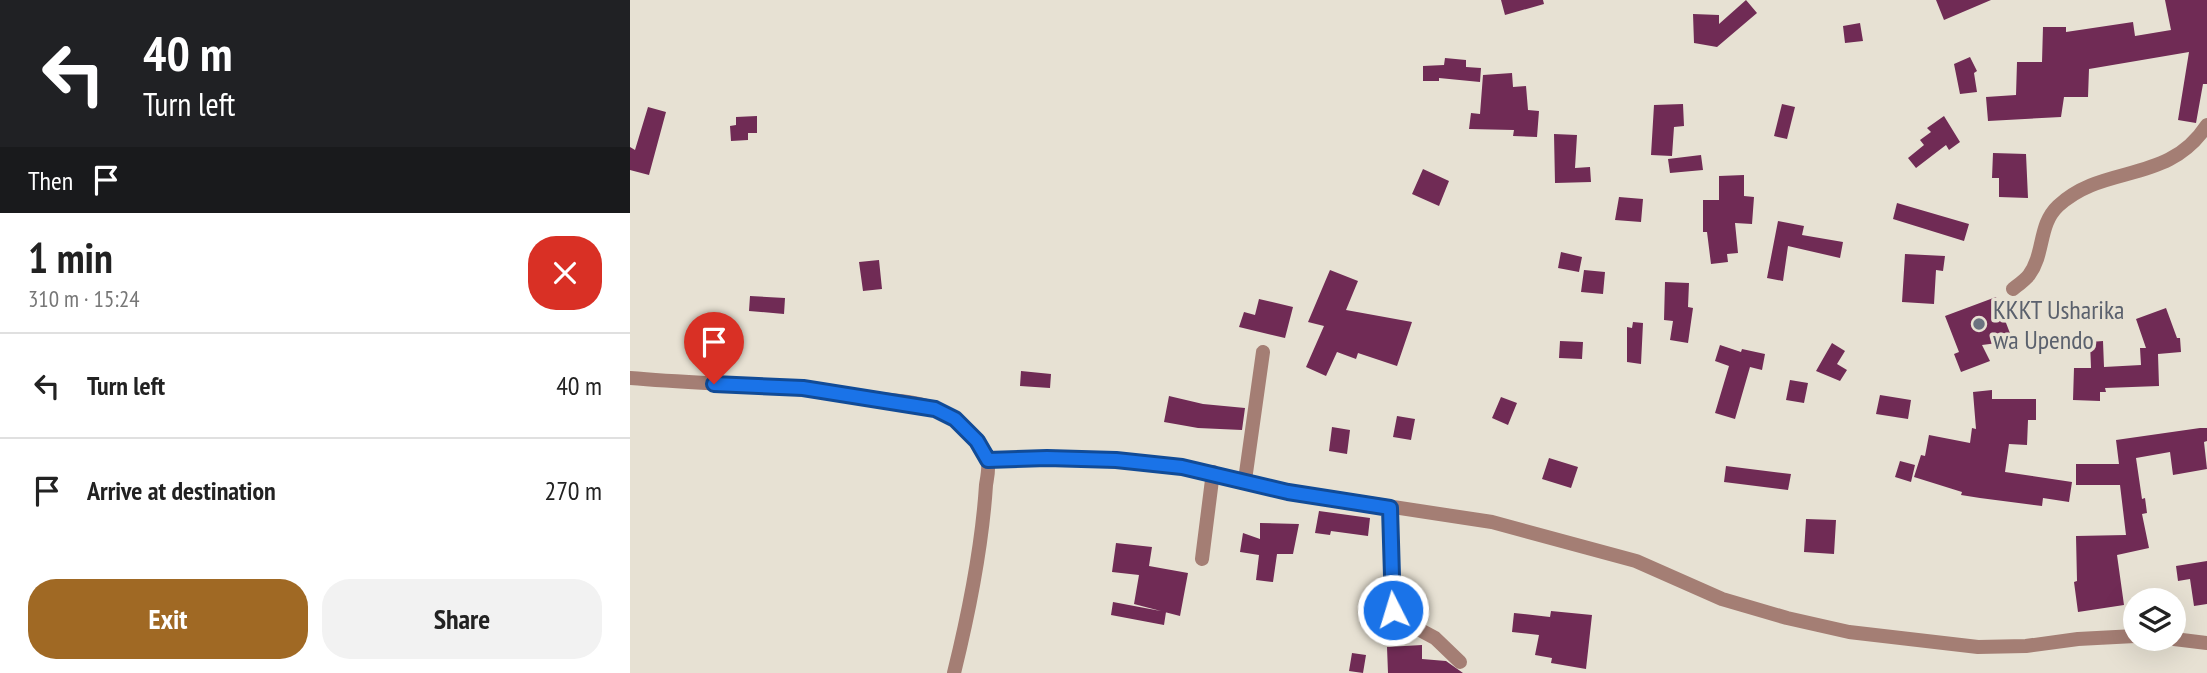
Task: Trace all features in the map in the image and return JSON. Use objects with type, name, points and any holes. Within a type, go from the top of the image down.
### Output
[{"type":"street","points":[[2013,289],[2028,277],[2038,259],[2045,221],[2063,202],[2092,186],[2166,163],[2186,150],[2207,125]]},
{"type":"street","points":[[1245,480],[1263,352]]},
{"type":"street","points":[[630,378],[803,388],[913,403],[935,409],[955,419],[977,441],[988,460],[985,501],[968,612],[954,673]]},
{"type":"street","points":[[988,460],[1116,460],[1213,472],[1288,492],[1492,522],[1636,561],[1722,598],[1787,618],[1849,632],[1978,647],[2026,646],[2123,637]]},
{"type":"street","points":[[1202,559],[1213,472]]},
{"type":"street","points":[[1390,508],[1393,610],[1407,623],[1435,638],[1460,662]]},
{"type":"street","points":[[2186,640],[2207,643]]},
{"type":"building","points":[[1501,0],[1543,0],[1544,4],[1505,15]]},
{"type":"building","points":[[1746,0],[1757,13],[1717,47],[1694,43],[1693,14],[1719,15],[1719,24]]},
{"type":"building","points":[[1936,0],[1991,0],[1944,20]]},
{"type":"building","points":[[2165,0],[2207,0],[2207,84],[2203,84],[2196,123],[2178,120],[2189,52],[2089,69],[2088,97],[2064,97],[2061,117],[1988,121],[1986,97],[2016,95],[2017,62],[2042,62],[2043,27],[2066,27],[2066,32],[2133,22],[2135,36],[2171,30]]},
{"type":"building","points":[[1860,23],[1863,41],[1845,43],[1843,26]]},
{"type":"building","points":[[1970,57],[1977,71],[1974,73],[1977,92],[1960,94],[1954,64]]},
{"type":"building","points":[[1445,58],[1466,60],[1466,67],[1481,68],[1480,82],[1439,78],[1439,81],[1423,81],[1423,66],[1444,65]]},
{"type":"building","points":[[1512,73],[1513,87],[1526,86],[1528,110],[1539,111],[1537,137],[1513,136],[1514,130],[1469,129],[1471,113],[1480,114],[1483,75]]},
{"type":"building","points":[[1683,104],[1684,126],[1674,127],[1672,156],[1651,155],[1654,105]]},
{"type":"building","points":[[1782,104],[1795,107],[1787,139],[1774,136]]},
{"type":"building","points":[[648,107],[666,112],[649,175],[630,170],[630,147],[635,150]]},
{"type":"building","points":[[757,116],[757,133],[748,133],[748,140],[731,141],[730,126],[736,125],[736,117]]},
{"type":"building","points":[[1944,116],[1960,142],[1949,150],[1946,145],[1916,168],[1908,158],[1924,145],[1920,140],[1931,132],[1927,128]]},
{"type":"building","points":[[1554,134],[1577,135],[1575,168],[1590,167],[1591,182],[1555,183]]},
{"type":"building","points":[[1993,153],[2026,154],[2028,198],[1999,197],[1999,178],[1992,178]]},
{"type":"building","points":[[1701,155],[1703,170],[1670,173],[1668,159]]},
{"type":"building","points":[[1423,169],[1449,181],[1439,206],[1412,194]]},
{"type":"building","points":[[1744,175],[1744,196],[1754,197],[1752,224],[1735,223],[1738,253],[1727,254],[1728,262],[1711,264],[1707,232],[1703,232],[1703,200],[1719,200],[1719,176]]},
{"type":"building","points":[[1619,197],[1643,199],[1641,222],[1615,220]]},
{"type":"building","points":[[1897,203],[1969,224],[1964,241],[1893,219]]},
{"type":"building","points":[[1778,221],[1804,226],[1802,235],[1843,242],[1840,258],[1788,246],[1783,281],[1767,278]]},
{"type":"building","points":[[1561,252],[1582,257],[1579,272],[1558,268]]},
{"type":"building","points":[[1905,254],[1945,256],[1943,271],[1936,270],[1934,304],[1902,302]]},
{"type":"building","points":[[879,260],[882,289],[863,291],[859,262]]},
{"type":"building","points":[[1330,270],[1358,281],[1346,310],[1412,322],[1397,366],[1358,353],[1356,359],[1337,352],[1326,376],[1306,367],[1324,326],[1308,322]]},
{"type":"building","points":[[1584,270],[1605,272],[1603,294],[1581,292]]},
{"type":"building","points":[[1665,282],[1689,283],[1688,307],[1693,308],[1688,343],[1670,340],[1673,321],[1664,320]]},
{"type":"building","points":[[750,296],[785,298],[784,314],[749,311]]},
{"type":"building","points":[[1996,297],[2013,341],[1982,345],[1990,361],[1961,372],[1954,354],[1959,352],[1945,316]]},
{"type":"building","points":[[1259,299],[1293,307],[1285,338],[1239,327],[1244,312],[1255,315]]},
{"type":"building","points":[[2166,308],[2177,338],[2180,338],[2181,352],[2158,354],[2159,386],[2105,388],[2106,392],[2100,392],[2100,401],[2073,400],[2074,368],[2091,368],[2090,342],[2103,341],[2104,367],[2141,365],[2140,348],[2146,348],[2136,319]]},
{"type":"building","points":[[1633,322],[1643,323],[1641,364],[1627,362],[1627,327],[1632,328]]},
{"type":"building","points":[[1560,341],[1583,342],[1582,359],[1559,358]]},
{"type":"building","points":[[1832,343],[1845,351],[1837,364],[1847,370],[1840,381],[1816,371]]},
{"type":"building","points":[[1720,345],[1741,352],[1742,349],[1765,354],[1762,370],[1750,367],[1735,419],[1715,413],[1729,366],[1715,361]]},
{"type":"building","points":[[1021,371],[1051,374],[1050,388],[1020,386]]},
{"type":"building","points":[[1790,380],[1808,383],[1804,403],[1786,400]]},
{"type":"building","points":[[1992,390],[1992,399],[2036,399],[2036,420],[2028,420],[2027,445],[2009,444],[2005,472],[2072,482],[2069,502],[2043,498],[2042,506],[1961,495],[1962,492],[1914,477],[1921,455],[1925,456],[1929,435],[1970,443],[1972,428],[1976,429],[1973,392]]},
{"type":"building","points":[[1880,395],[1911,400],[1908,419],[1876,414]]},
{"type":"building","points":[[1169,396],[1203,404],[1245,408],[1242,430],[1198,428],[1164,422]]},
{"type":"building","points":[[1501,397],[1517,403],[1508,425],[1492,418]]},
{"type":"building","points":[[1397,416],[1415,419],[1411,440],[1393,437]]},
{"type":"building","points":[[1332,427],[1350,430],[1347,454],[1329,451]]},
{"type":"building","points":[[2207,428],[2207,441],[2204,442],[2207,469],[2173,475],[2170,452],[2136,458],[2142,499],[2145,498],[2147,513],[2142,514],[2149,548],[2117,555],[2123,605],[2078,612],[2074,582],[2077,581],[2076,536],[2126,535],[2120,485],[2076,485],[2076,464],[2119,464],[2116,440]]},
{"type":"building","points":[[1549,458],[1578,467],[1571,488],[1542,479]]},
{"type":"building","points":[[1900,461],[1915,465],[1911,482],[1895,477]]},
{"type":"building","points":[[1726,466],[1791,474],[1788,490],[1724,482]]},
{"type":"building","points":[[1319,511],[1370,518],[1368,536],[1331,531],[1330,535],[1315,533]]},
{"type":"building","points":[[1806,519],[1836,520],[1834,554],[1804,552]]},
{"type":"building","points":[[1260,523],[1299,524],[1293,554],[1277,554],[1273,582],[1256,580],[1259,555],[1240,552],[1243,533],[1260,539]]},
{"type":"building","points":[[1116,543],[1152,547],[1149,566],[1188,573],[1180,616],[1134,604],[1139,575],[1112,572]]},
{"type":"building","points":[[2207,561],[2207,604],[2194,606],[2190,579],[2178,581],[2176,566]]},
{"type":"building","points":[[1113,602],[1166,612],[1164,625],[1111,615]]},
{"type":"building","points":[[1551,611],[1592,615],[1586,669],[1551,663],[1552,658],[1535,655],[1539,635],[1512,632],[1514,613],[1550,617]]},
{"type":"building","points":[[1422,645],[1422,659],[1446,661],[1463,673],[1388,673],[1387,647]]},
{"type":"building","points":[[1352,653],[1366,655],[1363,673],[1349,671]]},
{"type":"place","name":"KKKT Usharika wa Upendo","points":[[1979,324]]},
{"type":"route","points":[[714,384],[803,388],[913,403],[935,409],[955,419],[977,441],[988,460],[1116,460],[1182,467],[1213,472],[1288,492],[1390,508],[1393,610]]}]
